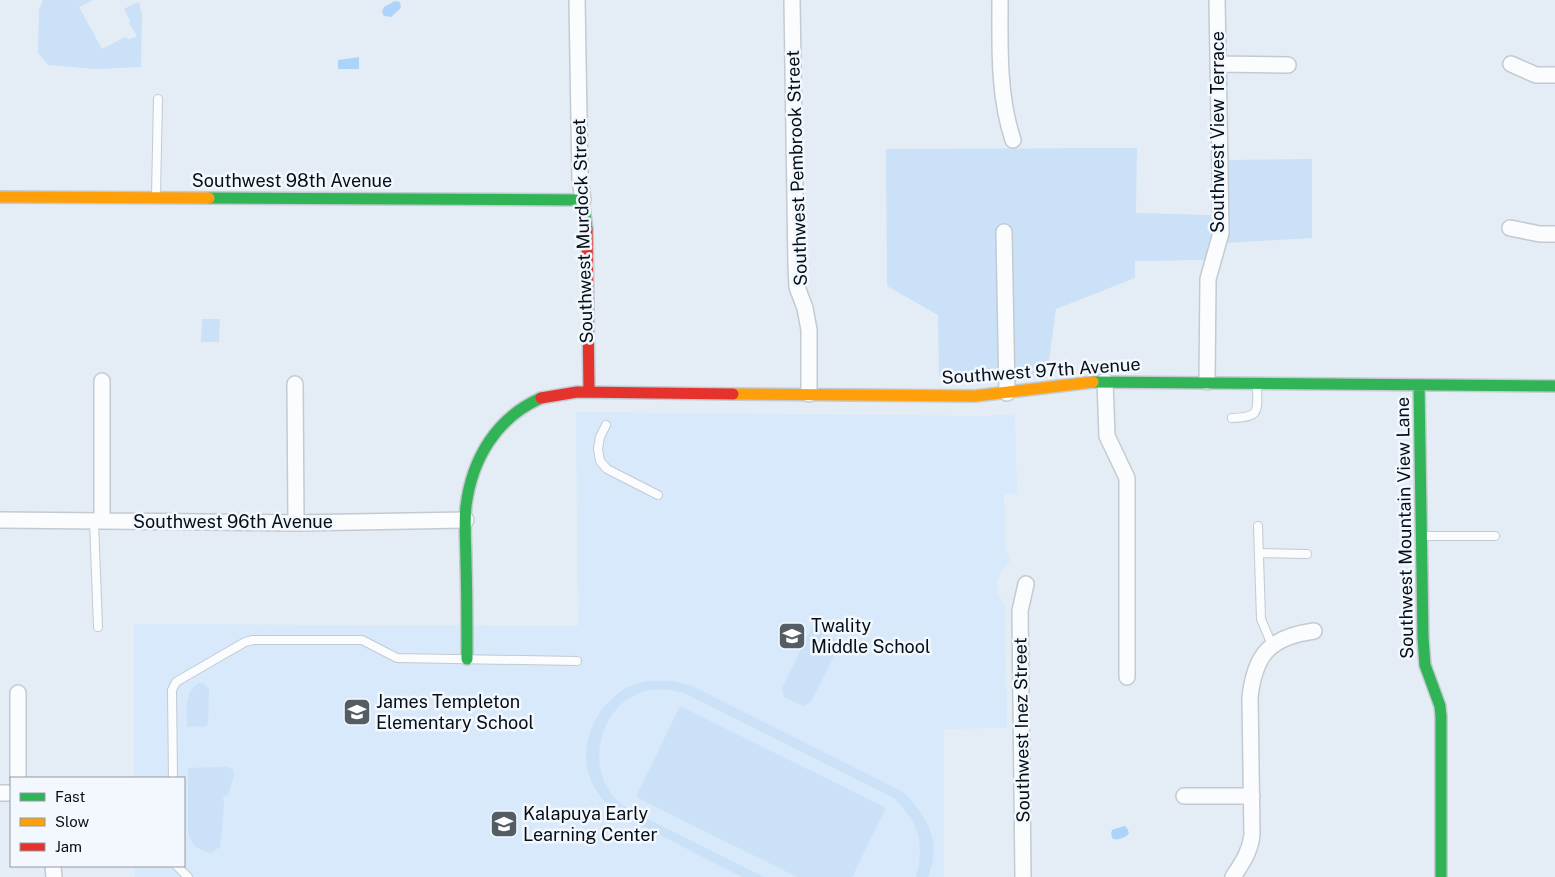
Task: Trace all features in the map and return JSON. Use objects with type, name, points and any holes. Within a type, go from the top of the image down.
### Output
[{"type":"street","name":"Southwest Murdock Street","points":[[577,0],[580,179],[587,225],[589,392]]},
{"type":"street","name":"Southwest Pembrook Street","points":[[792,0],[796,265],[797,287],[805,308],[809,330],[809,394]]},
{"type":"street","points":[[1000,0],[1001,82],[1006,119],[1013,140]]},
{"type":"street","name":"Southwest View Terrace","points":[[1207,382],[1208,280],[1222,233],[1217,0]]},
{"type":"street","points":[[1218,64],[1288,65]]},
{"type":"street","points":[[1511,64],[1536,75],[1555,75]]},
{"type":"street","name":"Southwest 98th Avenue","points":[[0,197],[583,200]]},
{"type":"street","points":[[1510,228],[1540,234],[1555,234]]},
{"type":"street","points":[[1004,232],[1007,393]]},
{"type":"street","points":[[98,522],[102,381]]},
{"type":"street","name":"Southwest 97th Avenue","points":[[589,392],[966,396],[1007,393],[1072,383],[1105,381],[1555,386]]},
{"type":"street","points":[[1105,381],[1107,436],[1127,478],[1127,677]]},
{"type":"street","points":[[295,384],[296,523]]},
{"type":"street","name":"Southwest Mountain View Lane","points":[[1419,385],[1423,638],[1426,664],[1440,706],[1441,717],[1441,877]]},
{"type":"street","points":[[467,659],[466,520],[468,493],[474,469],[489,438],[504,420],[527,404],[543,397],[558,394],[589,392]]},
{"type":"street","name":"Southwest 96th Avenue","points":[[0,520],[296,523],[466,520]]},
{"type":"street","name":"Southwest Inez Street","points":[[1023,877],[1020,611],[1026,584]]},
{"type":"street","points":[[1233,877],[1246,857],[1252,835],[1250,697],[1252,678],[1264,654],[1272,645],[1286,637],[1314,631]]},
{"type":"street","points":[[18,693],[18,777]]},
{"type":"street","points":[[1184,796],[1252,796]]},
{"type":"lane","points":[[156,198],[158,99]]},
{"type":"lane","points":[[1232,418],[1248,418],[1254,414],[1257,409],[1257,383]]},
{"type":"lane","points":[[606,425],[600,437],[598,450],[600,460],[606,468],[658,495]]},
{"type":"lane","points":[[98,522],[98,627]]},
{"type":"lane","points":[[1258,526],[1261,619],[1272,645]]},
{"type":"lane","points":[[1421,536],[1495,536]]},
{"type":"lane","points":[[1259,554],[1307,554]]},
{"type":"lane","points":[[172,777],[172,690],[176,682],[245,642],[253,640],[362,640],[397,658],[577,661]]},
{"type":"lane","points":[[178,867],[188,877]]},
{"type":"shaded area","points":[[43,0],[93,0],[79,7],[102,49],[125,37],[129,39],[136,37],[124,9],[137,2],[140,3],[142,13],[141,67],[95,69],[48,65],[38,53],[39,10]]},
{"type":"shaded area","points":[[1137,148],[1136,213],[1211,215],[1211,237],[1205,260],[1135,261],[1135,278],[1056,309],[1047,376],[993,380],[939,377],[938,315],[887,286],[886,149]]},
{"type":"shaded area","points":[[1312,159],[1312,238],[1226,243],[1229,228],[1227,160]]},
{"type":"shaded area","points":[[202,319],[220,319],[219,342],[201,342]]},
{"type":"shaded area","name":"Twality Middle School","points":[[576,412],[985,416],[1015,414],[1017,493],[1004,494],[1006,549],[1010,561],[1002,570],[997,583],[998,593],[1005,606],[1007,728],[944,729],[944,877],[135,877],[135,867],[185,867],[185,777],[134,777],[134,624],[578,626]]},
{"type":"shaded area","points":[[812,627],[841,642],[810,703],[803,706],[784,697],[782,688]]},
{"type":"shaded area","points":[[648,681],[671,681],[690,685],[903,792],[926,821],[933,841],[934,852],[928,877],[916,877],[920,853],[918,834],[909,816],[894,798],[684,693],[675,691],[653,689],[634,695],[621,705],[611,717],[604,731],[600,746],[599,762],[603,778],[612,795],[627,808],[764,877],[742,877],[615,812],[597,792],[590,778],[586,752],[588,740],[598,715],[615,695],[628,687]]},
{"type":"shaded area","points":[[200,683],[209,688],[208,723],[206,726],[187,727],[188,696],[195,686]]},
{"type":"shaded area","points":[[680,706],[886,808],[852,877],[797,877],[636,797]]},
{"type":"shaded area","points":[[227,767],[233,769],[234,775],[228,795],[223,797],[220,847],[211,853],[206,852],[199,849],[189,836],[188,768]]},
{"type":"water","points":[[395,1],[400,2],[401,8],[391,17],[384,16],[382,12],[384,7]]},
{"type":"water","points":[[359,57],[359,69],[338,69],[338,60]]},
{"type":"water","points":[[1124,826],[1127,828],[1128,835],[1113,839],[1112,830]]},
{"type":"traffic: fast","points":[[209,198],[583,200],[587,229]]},
{"type":"traffic: fast","points":[[1093,382],[1555,386]]},
{"type":"traffic: fast","points":[[1419,385],[1423,638],[1425,665],[1440,706],[1441,717],[1441,877]]},
{"type":"traffic: fast","points":[[467,659],[465,520],[469,489],[481,456],[499,429],[525,406],[541,398]]},
{"type":"traffic: slow","points":[[0,197],[209,198]]},
{"type":"traffic: slow","points":[[733,394],[975,396],[1093,382]]},
{"type":"traffic: jam","points":[[587,229],[589,392]]},
{"type":"traffic: jam","points":[[541,398],[577,392],[733,394]]},
{"type":"place","name":"Twality Middle School","points":[[792,636]]},
{"type":"place","name":"James Templeton Elementary School","points":[[357,712]]},
{"type":"place","name":"Kalapuya Early Learning Center","points":[[504,824]]}]
